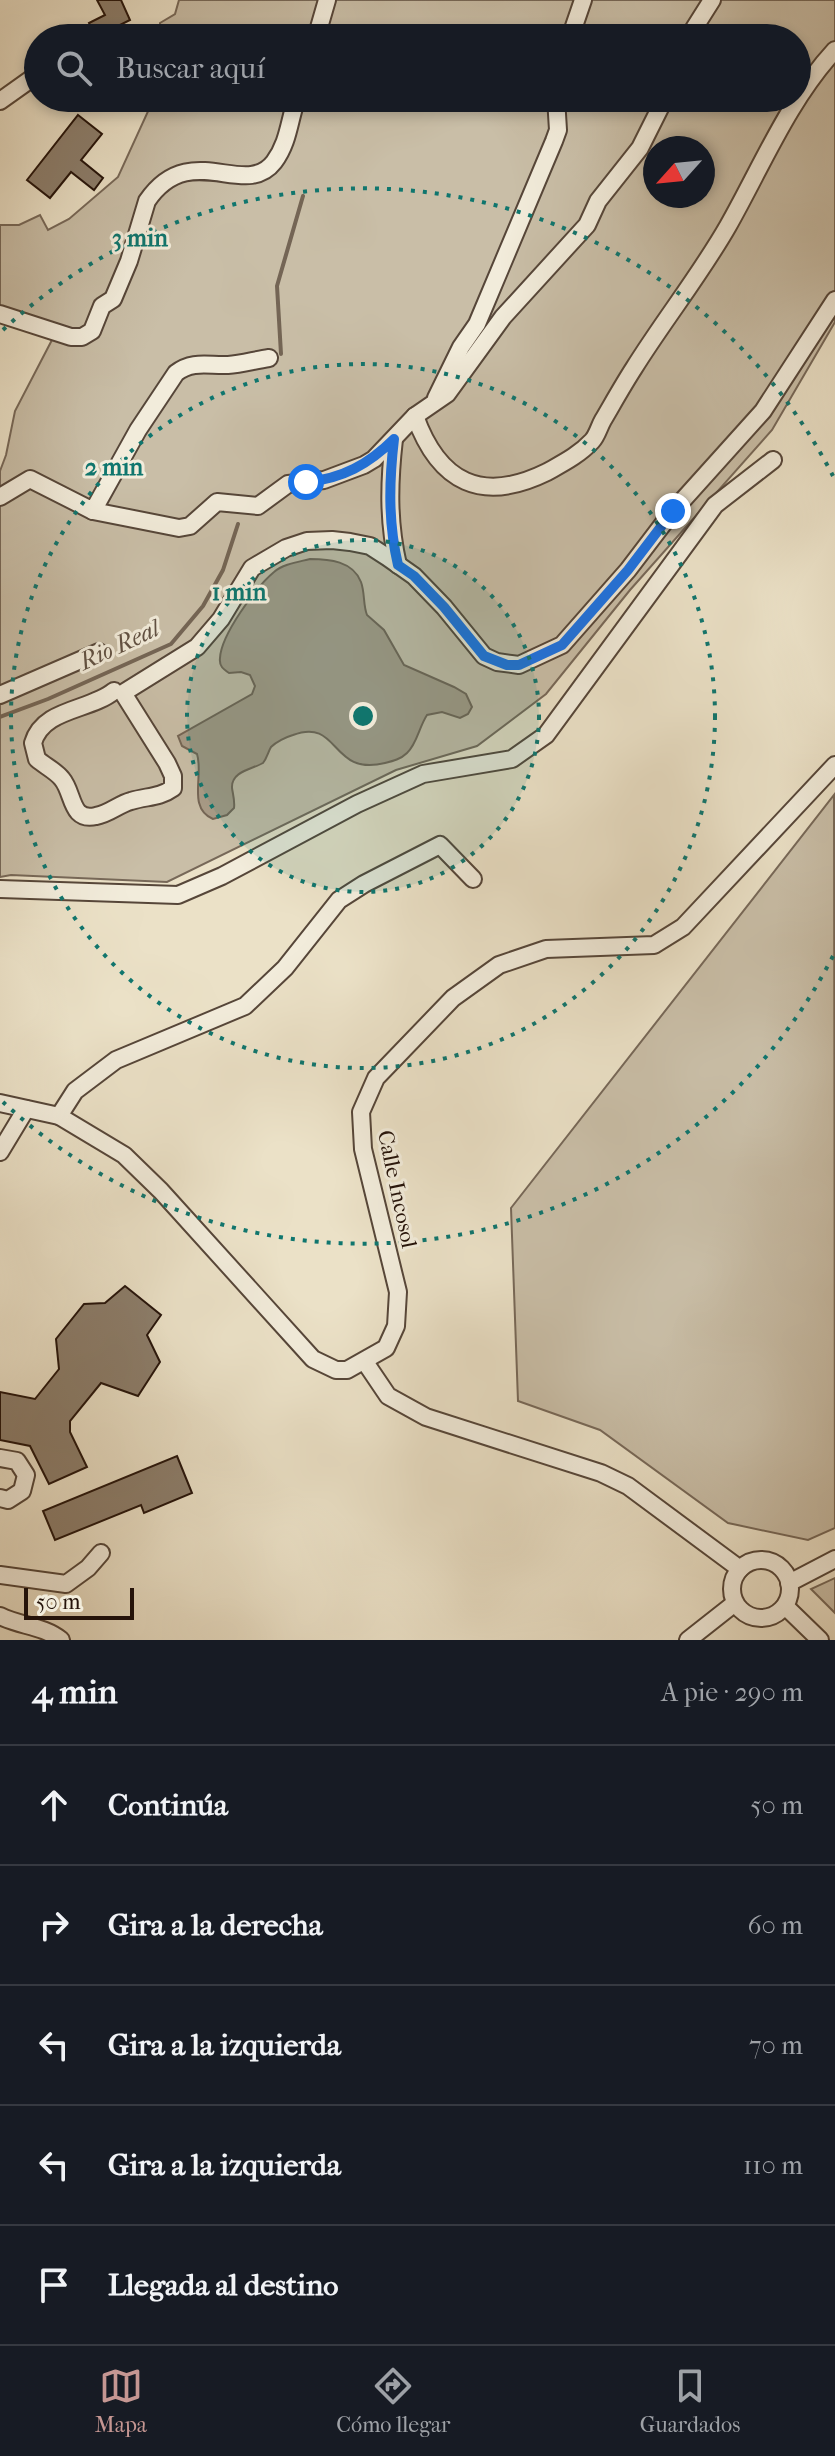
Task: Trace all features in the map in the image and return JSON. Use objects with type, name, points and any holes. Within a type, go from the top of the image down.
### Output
[{"type":"street","points":[[320,24],[327,0]]},
{"type":"street","points":[[575,24],[583,0]]},
{"type":"street","points":[[697,24],[712,0]]},
{"type":"street","points":[[811,76],[835,50]]},
{"type":"street","points":[[0,101],[24,84]]},
{"type":"street","points":[[0,314],[71,337],[82,337],[92,331],[102,306],[113,299],[152,194],[164,181],[187,171],[255,176],[266,171],[287,139],[294,112]]},
{"type":"street","points":[[433,403],[461,347],[477,324],[554,141],[558,130],[557,112]]},
{"type":"street","points":[[0,497],[30,479],[93,511],[179,528],[190,526],[217,502],[253,508],[288,484],[324,480],[364,465],[415,416],[447,394],[459,381],[485,338],[587,225],[598,201],[640,148],[658,112]]},
{"type":"street","points":[[415,416],[432,453],[451,474],[478,486],[509,486],[532,479],[572,459],[594,439],[623,384],[726,228],[789,112]]},
{"type":"street","points":[[114,691],[104,699],[53,718],[42,727],[33,743],[37,759],[60,776],[76,809],[88,817],[100,816],[131,801],[162,795],[173,788],[173,776],[167,763],[123,693],[197,647],[221,619],[252,568],[286,548],[307,541],[332,540],[370,546],[414,576],[484,656],[507,665],[519,665],[562,645],[628,570],[673,511],[763,411],[835,300]]},
{"type":"street","points":[[93,511],[138,430],[176,373],[182,368],[202,363],[226,365],[269,358]]},
{"type":"street","points":[[394,439],[389,522],[398,565]]},
{"type":"street","points":[[0,889],[178,895],[222,876],[357,804],[423,774],[512,759],[546,735],[715,505],[773,460]]},
{"type":"street","points":[[0,695],[99,652]]},
{"type":"street","name":"Calle Incosol","points":[[365,1362],[386,1348],[396,1326],[398,1292],[363,1149],[361,1112],[376,1078],[453,998],[499,965],[546,949],[654,945],[683,927],[835,765]]},
{"type":"street","points":[[59,1116],[75,1091],[116,1060],[245,1006],[285,968],[339,900],[364,884],[440,845],[473,879]]},
{"type":"street","points":[[0,1103],[59,1116],[124,1155],[161,1191],[313,1359],[336,1370],[347,1370],[365,1362],[388,1396],[426,1417],[601,1473],[628,1486],[740,1569]]},
{"type":"street","points":[[0,1152],[26,1109]]},
{"type":"street","points":[[0,1458],[17,1461],[26,1475],[22,1491],[8,1500],[0,1498]]},
{"type":"street","points":[[0,1575],[66,1584],[88,1568],[101,1553]]},
{"type":"street","points":[[789,1583],[835,1559]]},
{"type":"street","points":[[764,1560],[780,1568],[789,1583],[785,1606],[769,1617],[750,1616],[735,1603],[732,1585],[740,1569],[756,1561],[764,1560]]},
{"type":"street","points":[[688,1640],[735,1603]]},
{"type":"street","points":[[785,1606],[820,1640]]},
{"type":"street","points":[[0,1616],[15,1624],[50,1631],[61,1640]]},
{"type":"shaded area","points":[[179,0],[835,0],[835,322],[772,430],[630,590],[546,694],[477,746],[396,770],[167,882],[0,877],[0,471],[15,411],[54,336],[0,320],[0,225],[19,225],[40,215],[48,230],[69,219],[118,177],[148,112],[811,112],[811,24],[160,24],[175,14]]},
{"type":"shaded area","points":[[310,559],[332,561],[352,570],[361,582],[367,615],[384,630],[404,665],[466,694],[472,707],[468,714],[460,718],[442,712],[427,715],[416,740],[405,755],[385,763],[367,765],[354,762],[319,734],[308,732],[287,737],[271,747],[263,763],[235,778],[232,788],[234,808],[227,815],[213,819],[205,814],[198,799],[197,754],[182,746],[178,736],[252,694],[255,686],[250,675],[229,673],[221,665],[226,637],[249,600],[274,572],[286,565]]},
{"type":"shaded area","points":[[834,795],[835,1528],[808,1540],[728,1523],[600,1430],[518,1401],[511,1208]]},
{"type":"shaded area","points":[[835,1578],[835,1613],[811,1589]]},
{"type":"building","points":[[97,0],[121,0],[130,20],[122,24],[90,24],[105,15]]},
{"type":"building","points":[[78,115],[102,134],[81,160],[103,178],[94,190],[71,172],[50,198],[27,180]]},
{"type":"building","points":[[125,1286],[161,1315],[147,1335],[160,1362],[138,1396],[101,1383],[70,1421],[70,1432],[87,1467],[49,1484],[30,1446],[0,1440],[0,1392],[35,1399],[59,1369],[56,1339],[84,1304],[105,1303]]},
{"type":"building","points":[[177,1456],[192,1493],[144,1513],[141,1505],[55,1540],[43,1511]]},
{"type":"waterway","name":"Rio Real","points":[[281,354],[277,286],[303,196]]},
{"type":"waterway","name":"Rio Real","points":[[0,717],[171,644],[203,606],[223,570],[238,524]]},
{"type":"route","points":[[306,482],[324,480],[364,465],[394,439],[389,522],[398,565],[414,576],[444,607],[484,656],[507,665],[533,660],[562,645],[628,570],[673,511]]}]
